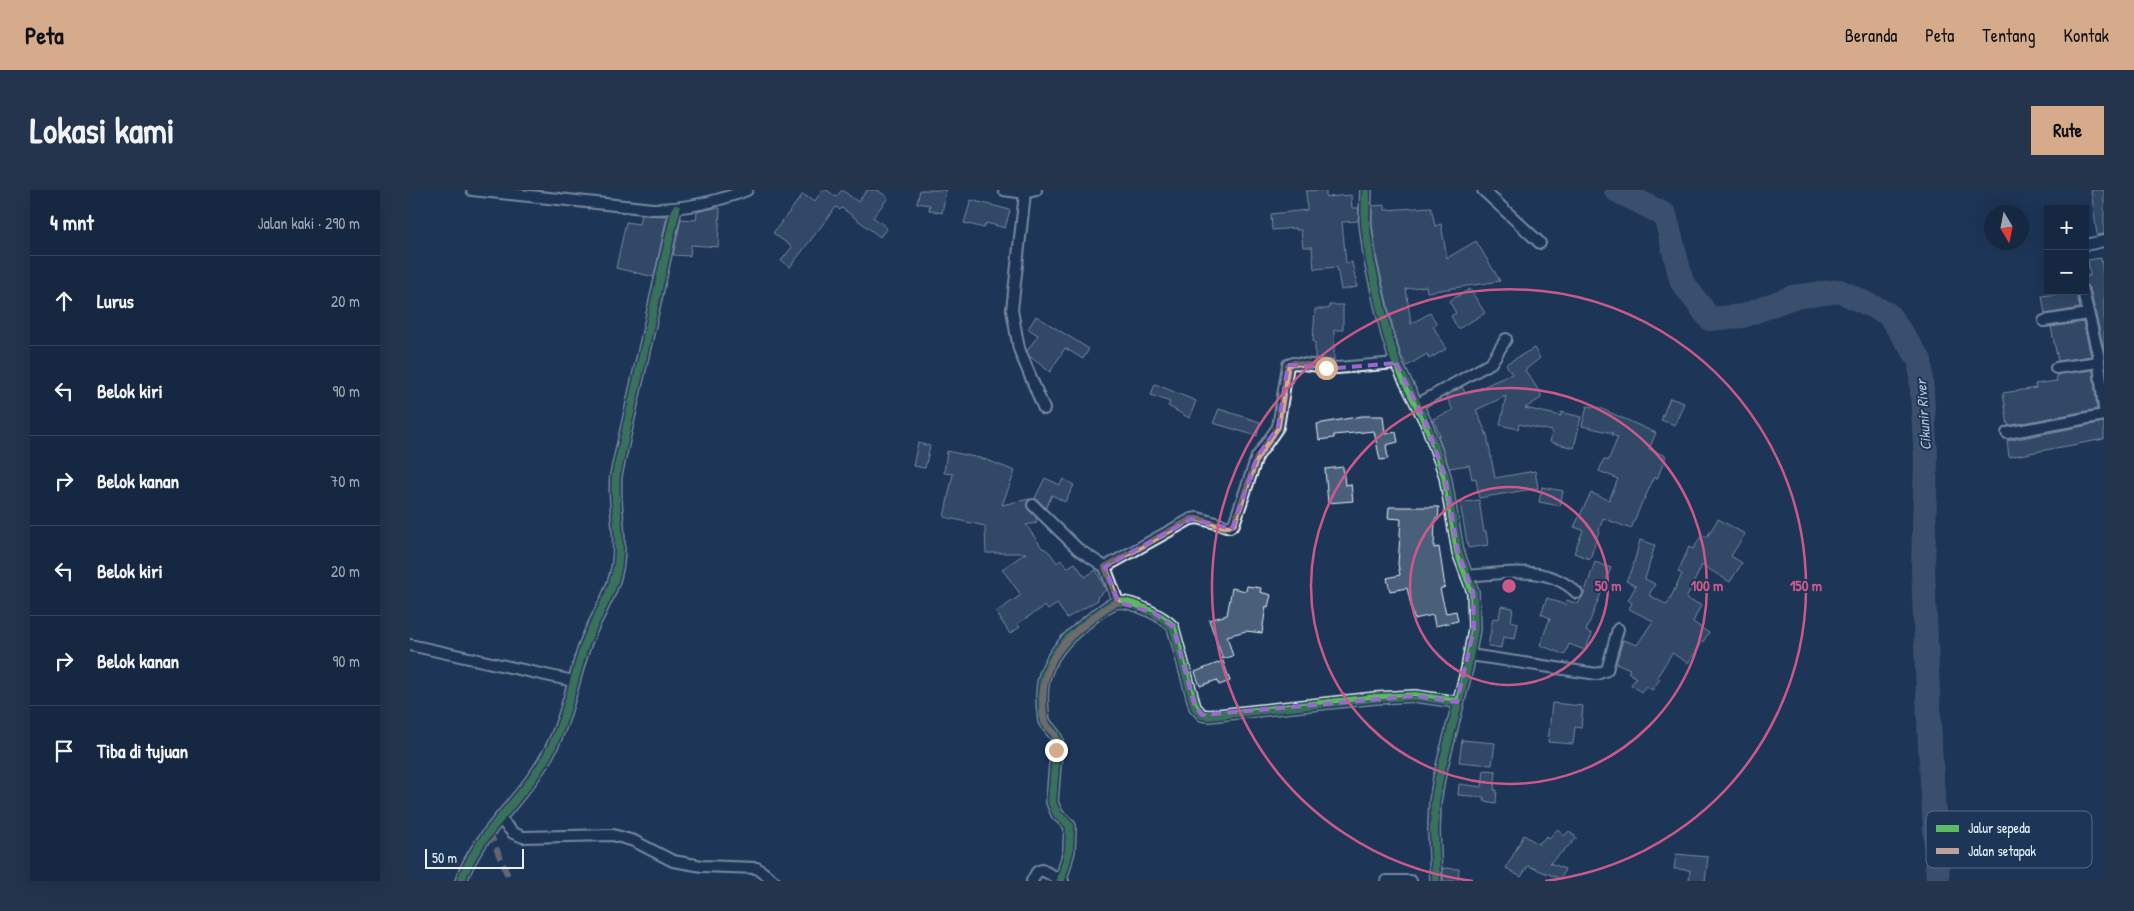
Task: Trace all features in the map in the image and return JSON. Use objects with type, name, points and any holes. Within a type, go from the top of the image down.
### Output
[{"type":"street","points":[[472,190],[653,209],[676,209],[723,200],[747,190]]},
{"type":"street","points":[[1004,190],[1025,193],[1036,190]]},
{"type":"street","points":[[1366,190],[1365,223],[1370,261],[1396,363],[1418,404],[1445,476],[1458,552],[1473,592],[1474,629],[1470,655],[1435,802],[1436,881]]},
{"type":"street","points":[[1483,190],[1540,243]]},
{"type":"street","points":[[1025,193],[1012,310],[1019,349],[1044,409]]},
{"type":"street","points":[[462,881],[471,856],[500,820],[548,753],[586,641],[617,571],[619,550],[615,504],[616,475],[676,209]]},
{"type":"street","points":[[2089,244],[2104,241]]},
{"type":"street","points":[[2084,295],[2099,362],[2104,409]]},
{"type":"street","points":[[2044,322],[2088,314]]},
{"type":"street","points":[[1418,404],[1491,363],[1506,339]]},
{"type":"street","points":[[2056,368],[2099,362]]},
{"type":"street","points":[[1105,567],[1191,519],[1198,518],[1226,527],[1234,524],[1257,458],[1278,427],[1287,368],[1290,363],[1337,368],[1396,363]]},
{"type":"street","points":[[2007,433],[2104,415]]},
{"type":"street","points":[[1033,505],[1078,549],[1105,567],[1118,602]]},
{"type":"street","points":[[1467,576],[1531,572],[1559,578],[1577,593]]},
{"type":"street","points":[[1032,881],[1037,872],[1042,870],[1062,880],[1069,851],[1070,826],[1057,814],[1052,802],[1057,740],[1055,734],[1044,721],[1044,677],[1051,660],[1068,637],[1103,610],[1118,602],[1154,613],[1166,619],[1173,627],[1195,707],[1202,714],[1209,716],[1375,698],[1415,696],[1458,702]]},
{"type":"street","points":[[1470,655],[1591,674],[1602,673],[1607,670],[1618,629]]},
{"type":"street","points":[[410,645],[573,682]]},
{"type":"street","points":[[500,820],[514,833],[523,837],[613,835],[634,841],[673,861],[702,866],[757,868],[774,881]]},
{"type":"street","points":[[1386,881],[1411,881]]},
{"type":"highlighted area","points":[[1396,363],[1427,425],[1445,476],[1458,552],[1473,592],[1474,629],[1457,702],[1415,696],[1202,715],[1195,707],[1173,627],[1154,613],[1118,602],[1105,567],[1191,519],[1232,529],[1257,457],[1278,427],[1288,365],[1337,368]]},
{"type":"building","points":[[823,190],[827,190],[836,197],[842,190],[858,202],[867,190],[878,190],[888,198],[873,217],[887,228],[880,237],[842,208],[840,210],[836,207],[790,267],[781,261],[792,247],[773,233],[803,194],[814,202]]},
{"type":"building","points":[[920,190],[946,190],[942,213],[929,210],[930,205],[917,203]]},
{"type":"building","points":[[1326,190],[1326,197],[1351,195],[1352,208],[1359,208],[1358,221],[1342,222],[1346,263],[1352,262],[1357,287],[1341,290],[1337,267],[1314,269],[1312,247],[1303,247],[1301,230],[1296,230],[1296,228],[1272,230],[1271,214],[1307,210],[1306,191]]},
{"type":"building","points":[[2091,190],[2104,190],[2104,234],[2097,235]]},
{"type":"building","points":[[971,200],[1010,210],[1005,228],[986,223],[984,228],[964,223]]},
{"type":"building","points":[[1385,205],[1385,210],[1431,207],[1435,226],[1441,224],[1447,258],[1476,241],[1500,281],[1427,292],[1426,286],[1406,289],[1411,324],[1430,313],[1437,324],[1433,326],[1446,349],[1429,359],[1427,354],[1407,366],[1401,356],[1394,332],[1377,260],[1372,223],[1372,206]]},
{"type":"building","points":[[720,208],[718,247],[691,245],[690,256],[673,255],[681,219],[696,220],[697,212]]},
{"type":"building","points":[[641,215],[667,216],[654,277],[616,268],[626,222],[639,224]]},
{"type":"building","points":[[2101,258],[2104,282],[2104,350],[2089,288],[2089,260]]},
{"type":"building","points":[[1470,289],[1485,313],[1458,329],[1451,316],[1456,313],[1449,301]]},
{"type":"building","points":[[2077,295],[2080,308],[2045,314],[2042,296]]},
{"type":"building","points":[[1329,305],[1343,305],[1343,330],[1334,330],[1334,360],[1315,358],[1315,342],[1313,342],[1315,309],[1329,309]]},
{"type":"building","points":[[1036,316],[1089,349],[1083,359],[1065,348],[1050,372],[1029,356],[1027,351],[1038,335],[1028,329]]},
{"type":"building","points":[[2083,322],[2091,356],[2058,361],[2051,327]]},
{"type":"building","points":[[1534,348],[1540,358],[1525,370],[1541,394],[1541,398],[1525,408],[1561,416],[1561,412],[1581,417],[1574,448],[1550,442],[1552,431],[1519,424],[1518,429],[1500,425],[1506,396],[1476,410],[1487,435],[1495,478],[1535,471],[1538,488],[1479,498],[1476,478],[1472,479],[1469,465],[1449,468],[1438,436],[1440,435],[1433,419],[1453,410],[1446,396],[1462,387],[1466,394],[1512,374],[1506,364]]},
{"type":"building","points":[[2093,370],[2097,409],[2008,426],[2003,393],[2036,388],[2035,384],[2057,381],[2056,376],[2060,374]]},
{"type":"building","points":[[1155,384],[1196,401],[1189,418],[1168,406],[1170,402],[1151,395]]},
{"type":"building","points":[[1670,398],[1684,403],[1675,425],[1661,420]]},
{"type":"building","points":[[1587,406],[1600,408],[1656,433],[1649,449],[1666,456],[1657,479],[1654,477],[1631,529],[1603,518],[1590,559],[1574,553],[1583,530],[1574,527],[1591,493],[1609,500],[1618,479],[1599,471],[1604,459],[1608,461],[1618,437],[1612,435],[1613,433],[1582,426]]},
{"type":"building","points":[[1219,409],[1260,422],[1257,436],[1213,423]]},
{"type":"building","points":[[1362,416],[1383,416],[1385,434],[1396,432],[1398,442],[1386,445],[1388,459],[1380,460],[1374,431],[1334,435],[1334,438],[1319,440],[1317,424]]},
{"type":"building","points":[[2104,422],[2104,439],[2009,457],[2007,441]]},
{"type":"building","points":[[918,443],[930,446],[925,468],[913,466]]},
{"type":"building","points":[[947,451],[984,459],[1015,471],[1002,505],[1029,499],[1027,507],[1036,517],[1037,523],[1026,525],[1043,549],[1050,553],[1057,563],[1061,560],[1067,568],[1075,563],[1085,577],[1096,570],[1106,590],[1097,597],[1098,600],[1067,618],[1057,604],[1048,610],[1045,606],[1017,624],[1020,627],[1010,634],[996,612],[1021,595],[1002,569],[1026,553],[986,553],[985,526],[944,517],[953,474],[944,473]]},
{"type":"building","points":[[1343,467],[1345,485],[1351,484],[1353,501],[1328,503],[1325,469]]},
{"type":"building","points":[[1045,478],[1060,485],[1063,479],[1074,485],[1065,502],[1052,495],[1046,508],[1035,498]]},
{"type":"building","points":[[1542,487],[1563,491],[1560,506],[1539,502]]},
{"type":"building","points":[[1479,500],[1488,545],[1468,548],[1460,503]]},
{"type":"building","points":[[1389,507],[1439,507],[1438,519],[1435,519],[1434,548],[1439,547],[1445,587],[1440,589],[1446,613],[1456,611],[1458,621],[1435,626],[1433,615],[1414,619],[1407,588],[1390,591],[1387,578],[1400,575],[1398,564],[1401,519],[1388,518]]},
{"type":"building","points":[[1718,519],[1745,534],[1731,556],[1742,563],[1730,582],[1702,565],[1686,599],[1701,605],[1693,622],[1709,633],[1688,663],[1672,653],[1657,677],[1660,679],[1652,690],[1646,686],[1641,692],[1631,685],[1636,678],[1628,672],[1630,669],[1616,663],[1623,640],[1637,645],[1653,621],[1629,609],[1632,603],[1628,600],[1636,586],[1626,581],[1632,570],[1640,540],[1655,545],[1645,579],[1655,584],[1649,595],[1667,605],[1682,574],[1678,572],[1689,547],[1693,549],[1702,535],[1707,537]]},
{"type":"building","points":[[1595,562],[1611,568],[1586,631],[1592,634],[1585,650],[1569,644],[1565,655],[1540,645],[1550,618],[1541,614],[1547,598],[1565,605],[1567,600],[1578,604],[1584,594]]},
{"type":"building","points":[[1247,586],[1261,588],[1260,592],[1271,595],[1268,607],[1266,606],[1262,633],[1246,631],[1227,636],[1233,656],[1223,659],[1209,620],[1227,615],[1232,588],[1246,591]]},
{"type":"building","points":[[1501,606],[1513,608],[1511,621],[1518,623],[1515,639],[1503,637],[1501,648],[1488,646],[1493,618],[1499,619]]},
{"type":"building","points":[[1223,661],[1230,681],[1219,685],[1217,680],[1200,686],[1195,672]]},
{"type":"building","points":[[1552,703],[1583,706],[1581,728],[1575,727],[1573,744],[1548,742]]},
{"type":"building","points":[[1462,740],[1495,743],[1492,765],[1459,762]]},
{"type":"building","points":[[1484,770],[1496,771],[1494,790],[1497,790],[1496,803],[1484,801],[1484,797],[1458,795],[1459,784],[1482,787]]},
{"type":"building","points":[[1558,829],[1564,836],[1569,831],[1577,838],[1550,863],[1565,869],[1561,879],[1528,866],[1521,877],[1506,868],[1524,835],[1538,844],[1547,836],[1549,838]]},
{"type":"building","points":[[1676,854],[1708,857],[1705,881],[1689,881],[1690,870],[1674,869]]},
{"type":"building","points":[[1443,868],[1459,869],[1458,881],[1443,881]]},
{"type":"waterway","name":"Cikunir River","points":[[1616,190],[1665,215],[1682,282],[1710,319],[1743,316],[1793,297],[1840,291],[1888,314],[1920,360],[1926,459],[1923,568],[1934,811]]},
{"type":"waterway","name":"Cikunir River","points":[[1937,868],[1938,881]]},
{"type":"marked path","points":[[489,831],[510,881]]},
{"type":"cycle path","points":[[1366,190],[1365,223],[1370,261],[1387,334],[1396,363],[1427,425],[1445,476],[1458,552],[1473,592],[1474,629],[1467,669],[1439,778],[1435,802],[1436,881]]},
{"type":"cycle path","points":[[461,881],[479,847],[538,771],[555,741],[586,642],[613,583],[619,551],[616,475],[676,209]]},
{"type":"cycle path","points":[[1061,880],[1069,851],[1070,826],[1057,814],[1052,802],[1057,740],[1044,721],[1042,698],[1044,680],[1049,665],[1066,641],[1088,621],[1112,604],[1119,602],[1133,604],[1163,618],[1173,627],[1195,707],[1202,715],[1209,716],[1375,698],[1415,696],[1457,702]]},
{"type":"route","points":[[1056,750],[1057,740],[1055,734],[1044,721],[1044,677],[1051,660],[1068,637],[1103,610],[1118,602],[1105,567],[1191,519],[1198,518],[1226,527],[1234,524],[1257,458],[1278,427],[1288,365],[1294,363],[1326,368]]}]
